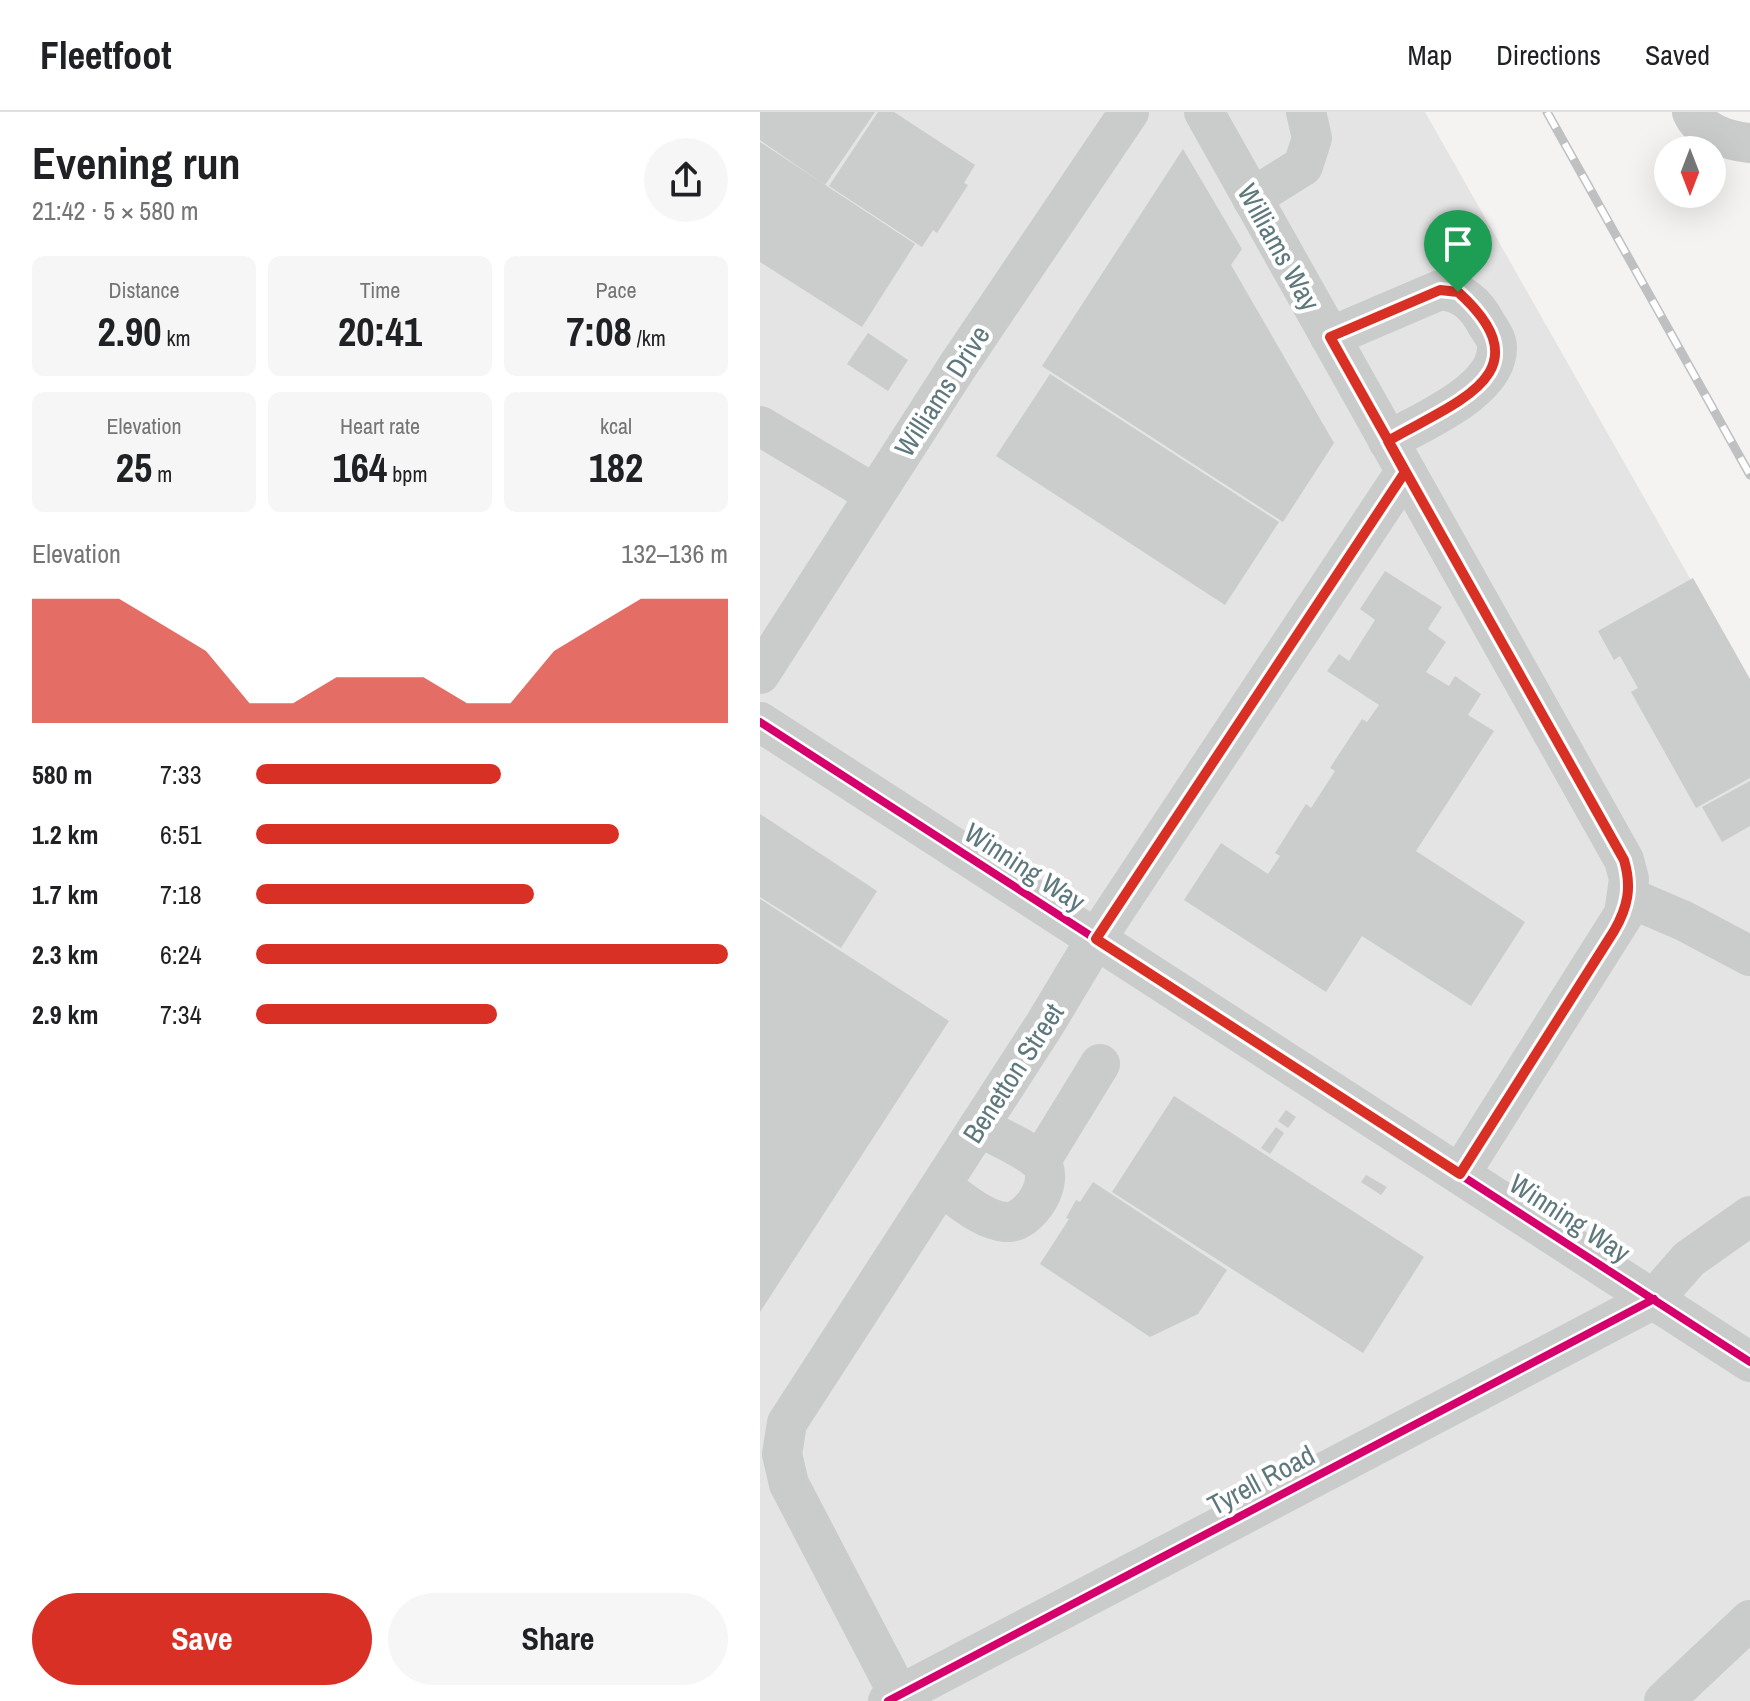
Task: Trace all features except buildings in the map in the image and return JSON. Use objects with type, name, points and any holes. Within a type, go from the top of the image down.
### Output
[{"type":"street","name":"Williams Drive","points":[[760,674],[874,494],[1129,112]]},
{"type":"street","name":"Williams Way","points":[[1204,112],[1624,860],[1629,879],[1628,897]]},
{"type":"street","points":[[1252,198],[1303,166],[1312,138],[1306,112]]},
{"type":"street","points":[[1692,112],[1694,118],[1726,141],[1750,143]]},
{"type":"street","points":[[1330,337],[1440,290],[1458,292],[1480,312],[1498,345],[1494,369],[1479,386],[1396,457]]},
{"type":"street","points":[[760,426],[874,494]]},
{"type":"street","name":"Benetton Street","points":[[894,1698],[771,1448],[979,1126],[1396,457]]},
{"type":"street","name":"Winning Way","points":[[760,722],[1750,1362]]},
{"type":"street","points":[[1460,1174],[1614,931],[1628,897],[1684,921],[1750,956]]},
{"type":"street","points":[[1040,1162],[1100,1064]]},
{"type":"street","points":[[941,1186],[991,1219],[1010,1223],[1021,1219],[1043,1188],[1045,1175],[1040,1162],[979,1126]]},
{"type":"street","points":[[1654,1299],[1689,1259],[1750,1216]]},
{"type":"street","name":"Tyrell Road","points":[[894,1698],[1654,1299]]},
{"type":"street","points":[[1664,1701],[1750,1620]]},
{"type":"shaded area","points":[[760,112],[1425,112],[1750,684],[1750,1701],[760,1701]]},
{"type":"railway","points":[[1547,112],[1750,475]]},
{"type":"cycle path","points":[[760,722],[1750,1362]]},
{"type":"cycle path","points":[[888,1701],[1654,1299]]},
{"type":"route","points":[[1458,292],[1440,290],[1330,337],[1405,472],[1624,860],[1629,879],[1624,914],[1460,1174],[1096,939],[1405,472],[1388,441],[1460,399],[1479,386],[1494,369],[1498,345],[1480,312],[1458,292]]}]
